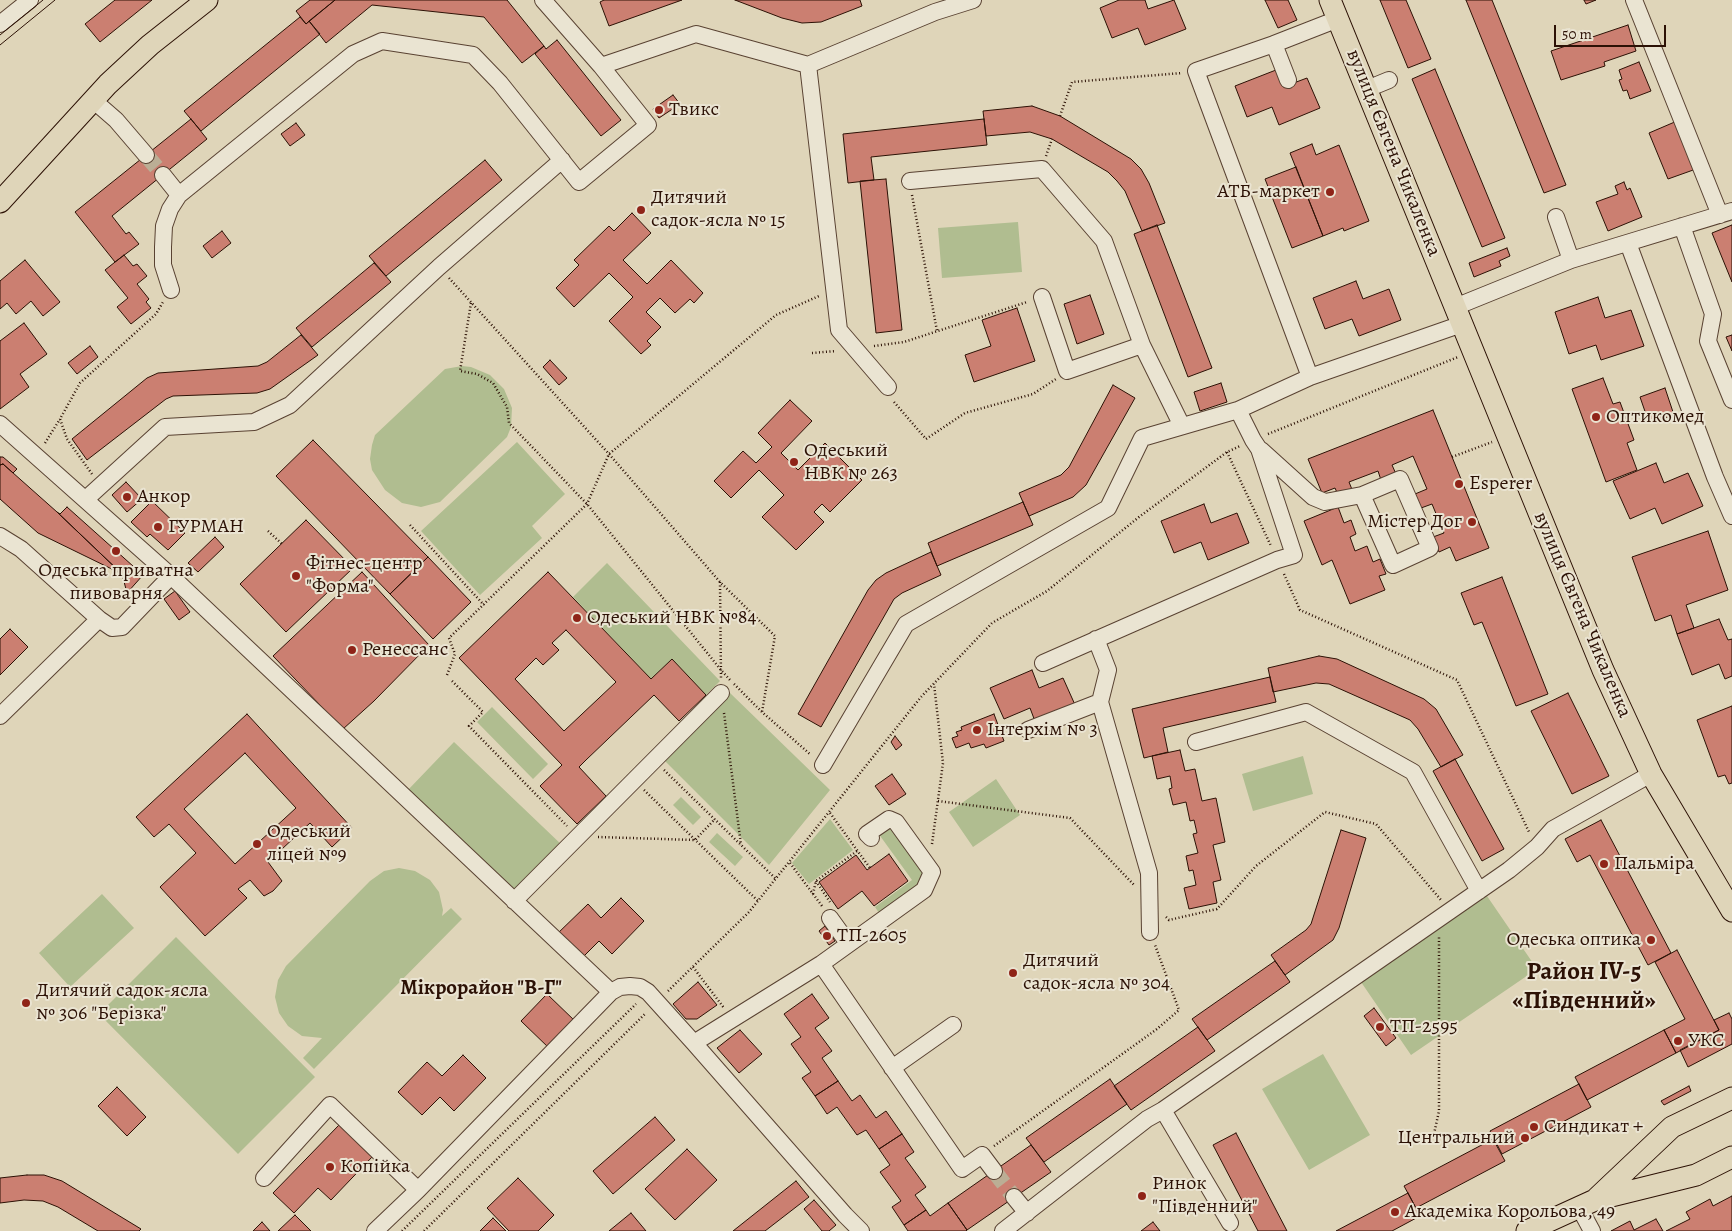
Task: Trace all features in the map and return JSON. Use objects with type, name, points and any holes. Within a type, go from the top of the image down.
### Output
[{"type":"main road","points":[[0,202],[93,100],[150,45],[207,0]]},
{"type":"main road","name":"вулиця Євгена Чикаленка","points":[[1334,9],[1603,670],[1651,774],[1729,899]]},
{"type":"main road","points":[[1587,1204],[1672,1127],[1732,1098]]},
{"type":"main road","points":[[1527,1231],[1587,1204],[1696,1175],[1732,1157]]},
{"type":"street","points":[[0,24],[30,0]]},
{"type":"street","points":[[171,290],[163,265],[162,247],[164,226],[170,209],[179,194],[353,54],[382,41],[473,55],[500,83],[580,182],[648,125],[601,66],[543,0]]},
{"type":"street","points":[[601,66],[696,34],[808,65],[935,12],[973,0]]},
{"type":"street","points":[[823,765],[906,624],[1108,508],[1142,438],[1238,410],[1310,377],[1459,316],[1571,260],[1726,213],[1634,0]]},
{"type":"street","points":[[1310,377],[1196,71],[1274,44],[1334,9]]},
{"type":"street","points":[[1274,44],[1288,80]]},
{"type":"street","points":[[808,65],[839,330],[888,387]]},
{"type":"street","points":[[1367,89],[1389,80]]},
{"type":"street","points":[[93,100],[116,120],[146,155]]},
{"type":"street","points":[[86,499],[165,427],[254,422],[290,405],[439,267],[562,160]]},
{"type":"street","points":[[910,181],[1042,169],[1104,241],[1142,345],[1182,426]]},
{"type":"street","points":[[163,175],[179,194]]},
{"type":"street","points":[[1556,217],[1571,260]]},
{"type":"street","points":[[1682,226],[1713,314],[1708,341],[1732,400]]},
{"type":"street","points":[[1628,243],[1732,516]]},
{"type":"street","points":[[1042,297],[1067,371],[1142,345]]},
{"type":"street","points":[[1043,663],[1277,560],[1294,555],[1256,445],[1238,410]]},
{"type":"street","points":[[0,424],[171,576],[612,992]]},
{"type":"street","points":[[1256,445],[1313,497],[1325,502],[1362,495],[1400,479],[1430,548],[1392,565],[1362,495]]},
{"type":"street","points":[[0,536],[21,549],[99,619],[112,628],[122,627],[171,576]]},
{"type":"street","points":[[0,716],[99,619]]},
{"type":"street","points":[[1096,640],[1108,670],[1100,702],[1149,873],[1150,932]]},
{"type":"street","points":[[514,901],[721,694]]},
{"type":"street","points":[[1028,730],[1100,702]]},
{"type":"street","points":[[1196,742],[1306,712],[1413,772],[1480,891]]},
{"type":"street","points":[[1003,1231],[1147,1119],[1163,1110],[1509,870],[1536,847],[1553,829],[1651,774]]},
{"type":"street","points":[[694,1043],[821,964],[924,890],[932,872],[896,822],[889,819],[867,834],[871,838]]},
{"type":"street","points":[[831,911],[848,943]]},
{"type":"street","points":[[821,964],[962,1168],[982,1154],[994,1171]]},
{"type":"street","points":[[375,1231],[418,1190],[612,992],[620,987],[630,986],[640,987],[653,997],[861,1231]]},
{"type":"street","points":[[892,1068],[953,1025]]},
{"type":"street","points":[[264,1178],[330,1104],[418,1190]]},
{"type":"street","points":[[1163,1110],[1230,1222]]},
{"type":"street","points":[[1014,1197],[1027,1213]]},
{"type":"street","points":[[1587,1204],[1592,1231]]},
{"type":"path","points":[[1060,116],[1072,82],[1196,71]]},
{"type":"path","points":[[910,181],[937,331]]},
{"type":"path","points":[[439,267],[609,454],[720,582],[774,636],[762,712]]},
{"type":"path","points":[[36,456],[80,383],[156,314],[171,290]]},
{"type":"path","points":[[447,675],[455,654],[449,638],[587,504],[609,454],[776,315],[834,290]]},
{"type":"path","points":[[812,353],[904,342],[1042,297]]},
{"type":"path","points":[[471,303],[460,371],[477,374],[492,383],[507,407],[509,423],[587,504],[721,670],[762,712],[823,765]]},
{"type":"path","points":[[402,1231],[653,997],[693,967],[749,912],[921,697],[992,623],[1047,591],[1139,517],[1227,452],[1256,445],[1473,350]]},
{"type":"path","points":[[888,387],[895,405],[926,439],[964,413],[1033,394],[1067,371]]},
{"type":"path","points":[[60,419],[68,439],[101,486]]},
{"type":"path","points":[[1452,457],[1508,436]]},
{"type":"path","points":[[1227,452],[1300,610],[1457,680],[1536,847]]},
{"type":"path","points":[[410,525],[484,605]]},
{"type":"path","points":[[268,531],[282,544]]},
{"type":"path","points":[[720,582],[721,694],[741,845]]},
{"type":"path","points":[[452,681],[483,712],[469,726],[578,837],[695,840],[715,819]]},
{"type":"path","points":[[928,868],[943,763],[934,684]]},
{"type":"path","points":[[654,760],[776,879]]},
{"type":"path","points":[[634,780],[758,901]]},
{"type":"path","points":[[938,801],[1070,818],[1169,920],[1217,909],[1256,866],[1325,812],[1376,824],[1445,915],[1440,1110],[1434,1134]]},
{"type":"path","points":[[830,813],[870,868]]},
{"type":"path","points":[[813,894],[816,881],[857,851]]},
{"type":"path","points":[[790,863],[813,894],[831,911]]},
{"type":"path","points":[[816,881],[831,911]]},
{"type":"path","points":[[982,1154],[1180,1010],[1150,932]]},
{"type":"path","points":[[693,967],[733,1019]]},
{"type":"path","points":[[424,1231],[653,997]]},
{"type":"green space","points":[[1018,222],[1022,272],[942,278],[938,228]]},
{"type":"green space","points":[[462,366],[471,367],[490,375],[504,389],[512,408],[511,427],[507,437],[440,502],[421,507],[402,503],[385,490],[372,470],[370,459],[375,435],[445,369]]},
{"type":"green space","points":[[517,442],[565,494],[532,526],[542,538],[480,595],[421,531]]},
{"type":"green space","points":[[607,563],[720,681],[706,695],[672,659],[651,679],[573,597]]},
{"type":"green space","points":[[729,692],[830,790],[769,865],[663,759]]},
{"type":"green space","points":[[492,707],[548,764],[533,779],[477,722]]},
{"type":"green space","points":[[454,742],[564,847],[517,896],[407,791]]},
{"type":"green space","points":[[1303,756],[1313,794],[1253,811],[1242,774]]},
{"type":"green space","points":[[996,779],[1020,815],[973,847],[949,812]]},
{"type":"green space","points":[[681,797],[701,817],[693,825],[673,805]]},
{"type":"green space","points":[[830,819],[853,850],[809,884],[792,863]]},
{"type":"green space","points":[[890,824],[926,872],[919,889],[881,916],[875,907],[912,880],[878,833]]},
{"type":"green space","points":[[717,833],[743,857],[735,866],[709,842]]},
{"type":"green space","points":[[399,868],[415,871],[430,880],[439,892],[443,910],[442,916],[451,908],[462,919],[314,1069],[303,1058],[322,1038],[302,1036],[288,1026],[279,1013],[275,997],[278,980],[286,966],[370,881],[384,871]]},
{"type":"green space","points":[[102,894],[134,928],[70,987],[39,953]]},
{"type":"green space","points":[[1487,896],[1537,969],[1411,1055],[1361,982]]},
{"type":"green space","points":[[176,937],[315,1077],[238,1154],[99,1014]]},
{"type":"green space","points":[[1323,1054],[1370,1135],[1309,1170],[1262,1089]]},
{"type":"building","points":[[115,0],[152,0],[100,42],[85,24]]},
{"type":"building","points":[[310,0],[335,0],[306,24],[296,11]]},
{"type":"building","points":[[335,0],[507,0],[544,46],[522,63],[484,17],[372,5],[326,43],[309,21]]},
{"type":"building","points":[[604,0],[682,0],[609,26],[600,2]]},
{"type":"building","points":[[735,0],[860,0],[862,6],[821,22],[802,23],[782,18]]},
{"type":"building","points":[[1119,0],[1145,0],[1148,9],[1174,0],[1186,29],[1145,45],[1138,28],[1112,38],[1100,8]]},
{"type":"building","points":[[1265,0],[1288,0],[1297,20],[1278,28]]},
{"type":"building","points":[[1380,0],[1406,0],[1431,59],[1408,68]]},
{"type":"building","points":[[1466,0],[1492,0],[1566,185],[1544,193]]},
{"type":"building","points":[[1584,0],[1596,0],[1586,4]]},
{"type":"building","points":[[300,17],[306,24],[309,21],[320,34],[201,131],[184,111]]},
{"type":"building","points":[[1628,25],[1636,51],[1604,62],[1605,66],[1561,80],[1551,51]]},
{"type":"building","points":[[557,40],[621,120],[601,136],[535,54],[544,46],[546,49]]},
{"type":"building","points":[[1639,62],[1651,91],[1630,99],[1627,90],[1623,91],[1619,80],[1622,79],[1619,70]]},
{"type":"building","points":[[1435,69],[1505,238],[1482,247],[1412,79]]},
{"type":"building","points":[[1276,70],[1283,87],[1307,78],[1320,108],[1279,125],[1272,107],[1247,117],[1235,86]]},
{"type":"building","points":[[673,95],[680,104],[659,118],[653,109]]},
{"type":"building","points":[[1032,106],[1060,116],[1131,159],[1141,169],[1149,183],[1165,223],[1142,231],[1125,191],[1117,181],[1108,172],[1052,139],[1030,132],[986,136],[983,111]]},
{"type":"building","points":[[191,119],[207,139],[112,216],[126,234],[129,232],[139,244],[115,262],[75,212]]},
{"type":"building","points":[[984,119],[987,145],[871,157],[874,180],[848,183],[843,134]]},
{"type":"building","points":[[1677,121],[1696,169],[1668,179],[1649,133]]},
{"type":"building","points":[[296,123],[305,135],[290,146],[281,134]]},
{"type":"building","points":[[1312,144],[1316,155],[1339,145],[1369,221],[1344,231],[1343,228],[1323,236],[1290,153]]},
{"type":"building","points":[[485,160],[502,180],[386,276],[369,256]]},
{"type":"building","points":[[1296,167],[1323,236],[1292,248],[1265,179]]},
{"type":"building","points":[[886,179],[902,330],[876,333],[860,181]]},
{"type":"building","points":[[1624,182],[1627,190],[1630,188],[1642,217],[1608,231],[1596,202],[1618,194],[1615,186]]},
{"type":"building","points":[[632,213],[651,233],[623,260],[647,284],[671,260],[703,293],[694,303],[690,299],[675,313],[660,298],[646,312],[661,327],[647,341],[651,345],[641,354],[609,321],[633,297],[609,273],[574,307],[556,288],[579,265],[574,260],[609,226],[614,231]]},
{"type":"building","points":[[1157,225],[1212,368],[1188,377],[1134,234]]},
{"type":"building","points":[[1732,225],[1732,282],[1712,233]]},
{"type":"building","points":[[222,231],[231,243],[212,258],[203,246]]},
{"type":"building","points":[[1507,248],[1510,256],[1499,261],[1501,266],[1474,277],[1469,263]]},
{"type":"building","points":[[124,255],[133,266],[137,264],[147,276],[137,284],[149,299],[146,302],[151,308],[131,324],[117,307],[128,298],[105,270]]},
{"type":"building","points":[[25,260],[60,302],[43,316],[31,301],[16,314],[7,303],[0,309],[0,281]]},
{"type":"building","points":[[374,263],[391,282],[312,347],[296,328]]},
{"type":"building","points":[[1356,281],[1363,299],[1389,289],[1401,320],[1359,336],[1352,319],[1325,329],[1313,298]]},
{"type":"building","points":[[1090,295],[1104,334],[1077,344],[1064,304]]},
{"type":"building","points":[[1598,297],[1605,318],[1631,310],[1644,346],[1601,360],[1596,345],[1569,354],[1555,312]]},
{"type":"building","points":[[1017,308],[1035,361],[974,382],[965,355],[991,346],[982,320]]},
{"type":"building","points":[[24,323],[47,354],[20,374],[29,387],[0,409],[0,341]]},
{"type":"building","points":[[301,335],[318,355],[270,389],[257,393],[173,396],[166,399],[87,460],[72,439],[147,378],[158,373],[258,366],[267,362]]},
{"type":"building","points":[[1732,335],[1732,351],[1726,337]]},
{"type":"building","points":[[90,346],[98,357],[77,374],[68,363]]},
{"type":"building","points":[[550,360],[567,378],[559,385],[543,367]]},
{"type":"building","points":[[1603,378],[1613,404],[1620,402],[1634,440],[1627,443],[1637,470],[1606,482],[1572,389]]},
{"type":"building","points":[[1221,383],[1227,402],[1200,411],[1194,392]]},
{"type":"building","points":[[1113,385],[1135,398],[1086,485],[1073,497],[1029,516],[1019,493],[1061,475],[1069,467]]},
{"type":"building","points":[[1665,388],[1674,415],[1649,423],[1640,397]]},
{"type":"building","points":[[790,400],[812,421],[781,453],[798,470],[825,443],[862,480],[830,512],[822,504],[814,512],[824,522],[796,550],[762,517],[784,495],[759,470],[731,498],[714,481],[743,451],[756,463],[772,447],[758,433]]},
{"type":"building","points":[[1433,410],[1489,548],[1456,561],[1450,547],[1439,552],[1433,537],[1444,533],[1432,504],[1421,508],[1415,494],[1427,489],[1413,456],[1392,465],[1396,474],[1381,480],[1378,471],[1349,482],[1353,492],[1339,497],[1335,488],[1322,493],[1308,459]]},
{"type":"building","points":[[313,440],[428,557],[390,594],[276,476]]},
{"type":"building","points":[[0,457],[3,457],[17,469],[13,473],[3,464],[0,465]]},
{"type":"building","points":[[1656,463],[1664,483],[1688,473],[1703,506],[1662,524],[1655,508],[1630,519],[1613,481]]},
{"type":"building","points":[[3,464],[122,574],[38,533],[0,499],[0,465]]},
{"type":"building","name":"Анкор","points":[[126,482],[142,499],[127,512],[112,495]]},
{"type":"building","name":"ГУРМАН","points":[[152,501],[185,533],[168,550],[150,534],[147,537],[131,522]]},
{"type":"building","points":[[1023,502],[1033,525],[937,566],[928,543]]},
{"type":"building","points":[[1204,504],[1211,523],[1237,513],[1249,543],[1208,560],[1201,542],[1174,553],[1161,521]]},
{"type":"building","points":[[67,507],[143,575],[127,593],[122,574],[57,512],[60,514]]},
{"type":"building","points":[[1338,507],[1344,523],[1351,520],[1356,534],[1350,537],[1355,551],[1367,546],[1373,562],[1380,559],[1386,574],[1379,576],[1385,590],[1350,604],[1332,560],[1322,565],[1304,521]]},
{"type":"building","name":"Фітнес-центр \"Форма\"","points":[[306,520],[353,568],[286,632],[240,584]]},
{"type":"building","points":[[1708,531],[1728,590],[1686,605],[1694,628],[1677,634],[1671,615],[1655,621],[1632,557]]},
{"type":"building","points":[[215,537],[224,547],[198,572],[188,563]]},
{"type":"building","points":[[931,552],[941,575],[902,593],[894,599],[821,727],[798,714],[868,590],[876,580],[886,573]]},
{"type":"building","points":[[428,557],[471,602],[433,639],[390,594]]},
{"type":"building","name":"Ренессанс","points":[[362,572],[429,645],[374,701],[343,729],[273,656]]},
{"type":"building","points":[[548,572],[651,679],[672,659],[706,695],[679,721],[654,695],[579,767],[606,796],[577,824],[540,786],[562,765],[459,658]],"holes":[[[566,630],[616,682],[564,731],[515,679],[536,658],[543,665],[559,650],[552,643]]]},
{"type":"building","points":[[1502,577],[1548,694],[1516,706],[1482,622],[1474,625],[1461,593]]},
{"type":"building","points":[[175,591],[190,612],[179,620],[164,599]]},
{"type":"building","points":[[1719,619],[1728,640],[1732,639],[1732,676],[1725,679],[1719,664],[1692,675],[1677,634]]},
{"type":"building","points":[[10,629],[28,647],[0,675],[0,639]]},
{"type":"building","points":[[1319,656],[1337,659],[1424,699],[1436,709],[1463,755],[1441,767],[1418,729],[1410,720],[1329,684],[1316,683],[1273,692],[1268,668]]},
{"type":"building","points":[[1032,670],[1039,688],[1063,678],[1076,707],[1036,724],[1030,708],[1004,719],[990,688]]},
{"type":"building","points":[[1270,677],[1276,702],[1163,728],[1168,752],[1144,758],[1132,709]]},
{"type":"building","points":[[1568,693],[1609,776],[1572,794],[1531,711]]},
{"type":"building","points":[[1732,706],[1732,783],[1729,784],[1725,775],[1718,777],[1697,720]]},
{"type":"building","points":[[247,714],[352,828],[332,847],[310,823],[268,862],[282,881],[273,891],[264,896],[250,880],[238,889],[247,898],[205,936],[160,887],[196,853],[169,824],[154,837],[136,817]],"holes":[[[245,753],[296,808],[235,864],[184,809]]]},
{"type":"building","points":[[994,714],[1004,741],[986,748],[984,744],[971,748],[969,743],[956,748],[952,738],[958,736],[956,732],[962,730],[961,727]]},
{"type":"building","points":[[895,736],[902,745],[896,750],[891,742]]},
{"type":"building","points":[[1180,750],[1185,771],[1195,769],[1202,801],[1216,798],[1225,842],[1213,845],[1221,880],[1213,882],[1217,903],[1189,909],[1184,888],[1196,885],[1193,870],[1189,871],[1186,856],[1198,853],[1193,834],[1197,833],[1194,820],[1190,821],[1186,802],[1173,805],[1169,789],[1172,788],[1170,776],[1157,779],[1152,756]]},
{"type":"building","points":[[1455,759],[1504,849],[1482,861],[1433,771]]},
{"type":"building","points":[[892,774],[906,794],[889,805],[875,786]]},
{"type":"building","points":[[1601,820],[1671,953],[1648,965],[1590,855],[1577,862],[1565,839]]},
{"type":"building","points":[[1341,830],[1366,838],[1339,928],[1333,940],[1285,975],[1271,955],[1306,930],[1311,924]]},
{"type":"building","points":[[889,854],[908,881],[874,906],[862,891],[838,909],[819,882],[856,855],[867,870]]},
{"type":"building","points":[[621,898],[644,921],[612,954],[599,941],[580,960],[556,935],[588,904],[601,918]]},
{"type":"building","name":"ТП-2605","points":[[825,926],[835,941],[829,945],[819,931]]},
{"type":"building","points":[[1677,950],[1719,1030],[1676,1053],[1664,1030],[1685,1019],[1655,962]]},
{"type":"building","points":[[1275,961],[1290,982],[1207,1040],[1192,1019]]},
{"type":"building","points":[[698,982],[717,1005],[697,1019],[686,1019],[673,1004]]},
{"type":"building","points":[[547,994],[576,1022],[550,1049],[521,1021]]},
{"type":"building","points":[[812,994],[829,1018],[815,1028],[832,1051],[822,1058],[838,1081],[815,1096],[802,1078],[811,1072],[791,1044],[801,1037],[784,1014]]},
{"type":"building","name":"ТП-2595","points":[[1374,1008],[1396,1038],[1386,1046],[1364,1016]]},
{"type":"building","points":[[1729,1013],[1732,1019],[1732,1044],[1688,1067],[1680,1050],[1719,1030],[1714,1020]]},
{"type":"building","points":[[1198,1027],[1215,1051],[1131,1110],[1114,1086]]},
{"type":"building","points":[[740,1030],[762,1054],[739,1073],[717,1048]]},
{"type":"building","points":[[1664,1030],[1676,1053],[1587,1100],[1575,1077]]},
{"type":"building","points":[[463,1055],[486,1078],[454,1111],[440,1097],[422,1115],[398,1092],[427,1062],[442,1076]]},
{"type":"building","points":[[1110,1079],[1127,1104],[1044,1162],[1026,1138]]},
{"type":"building","points":[[838,1081],[852,1101],[860,1095],[876,1118],[886,1111],[902,1134],[879,1149],[866,1130],[857,1135],[837,1107],[827,1114],[815,1096]]},
{"type":"building","points":[[1579,1084],[1591,1107],[1502,1154],[1490,1131]]},
{"type":"building","points":[[1689,1086],[1691,1091],[1664,1105],[1661,1101]]},
{"type":"building","points":[[117,1087],[146,1117],[127,1136],[98,1106]]},
{"type":"building","points":[[655,1117],[675,1140],[613,1194],[593,1171]]},
{"type":"building","name":"Копійка","points":[[340,1124],[373,1156],[331,1200],[318,1188],[294,1213],[273,1193]]},
{"type":"building","points":[[1236,1133],[1287,1231],[1258,1231],[1213,1145]]},
{"type":"building","points":[[902,1134],[914,1152],[905,1158],[926,1187],[915,1195],[926,1210],[904,1225],[892,1207],[901,1201],[880,1172],[890,1165],[879,1149]]},
{"type":"building","points":[[1493,1139],[1505,1161],[1416,1208],[1404,1186]]},
{"type":"building","points":[[1031,1145],[1051,1172],[967,1230],[948,1203]]},
{"type":"building","points":[[687,1149],[717,1180],[675,1220],[645,1189]]},
{"type":"building","points":[[44,1175],[62,1181],[141,1229],[139,1231],[98,1231],[58,1207],[43,1201],[24,1200],[0,1203],[0,1178]]},
{"type":"building","points":[[518,1178],[554,1215],[538,1231],[509,1231],[487,1208]]},
{"type":"building","points":[[796,1181],[809,1197],[765,1231],[733,1231]]},
{"type":"building","name":"Академіка Корольова, 49","points":[[1408,1193],[1420,1216],[1392,1231],[1336,1231]]},
{"type":"building","points":[[1732,1196],[1732,1231],[1666,1231],[1690,1219],[1686,1212],[1710,1199],[1713,1206]]},
{"type":"building","points":[[814,1200],[836,1225],[829,1231],[822,1231],[804,1209]]},
{"type":"building","points":[[948,1203],[966,1231],[908,1231],[904,1225],[926,1210],[930,1216]]},
{"type":"building","points":[[631,1213],[646,1231],[609,1231]]},
{"type":"building","points":[[295,1215],[311,1231],[278,1231]]},
{"type":"building","points":[[493,1218],[506,1231],[480,1231]]},
{"type":"building","points":[[1656,1219],[1663,1231],[1611,1231],[1630,1221],[1634,1230]]},
{"type":"building","points":[[262,1222],[270,1231],[253,1231]]},
{"type":"building","points":[[1153,1222],[1160,1231],[1141,1231]]},
{"type":"tunnel","points":[[146,155],[163,175]]},
{"type":"tunnel","points":[[994,1171],[1014,1197]]},
{"type":"tram line","points":[[0,35],[43,0]]},
{"type":"tram line","points":[[0,45],[55,0]]},
{"type":"place","name":"Твикс","points":[[659,110]]},
{"type":"place","name":"АТБ-маркет","points":[[1330,192]]},
{"type":"place","name":"Дитячий садок-ясла № 15","points":[[641,210]]},
{"type":"place","name":"Оптикомед","points":[[1596,417]]},
{"type":"place","name":"Одеський НВК № 263","points":[[794,462]]},
{"type":"place","name":"Esperer","points":[[1459,484]]},
{"type":"place","name":"Анкор","points":[[127,497]]},
{"type":"place","name":"Містер Дог","points":[[1472,522]]},
{"type":"place","name":"ГУРМАН","points":[[158,527]]},
{"type":"place","name":"Одеська приватна пивоварня","points":[[116,551]]},
{"type":"place","name":"Фітнес-центр \"Форма\"","points":[[296,576]]},
{"type":"place","name":"Одеський НВК №84","points":[[577,618]]},
{"type":"place","name":"Ренессанс","points":[[352,650]]},
{"type":"place","name":"Інтерхім № 3","points":[[977,730]]},
{"type":"place","name":"Одеський ліцей №9","points":[[257,844]]},
{"type":"place","name":"Пальміра","points":[[1604,864]]},
{"type":"place","name":"ТП-2605","points":[[827,936]]},
{"type":"place","name":"Одеська оптика","points":[[1651,940]]},
{"type":"place","name":"Дитячий садок-ясла № 304","points":[[1013,973]]},
{"type":"place","name":"Дитячий садок-ясла № 306 \"Берізка\"","points":[[26,1003]]},
{"type":"place","name":"ТП-2595","points":[[1380,1027]]},
{"type":"place","name":"УКС","points":[[1678,1041]]},
{"type":"place","name":"Синдикат +","points":[[1534,1127]]},
{"type":"place","name":"Центральний","points":[[1525,1138]]},
{"type":"place","name":"Копійка","points":[[330,1167]]},
{"type":"place","name":"Ринок \"Південний\"","points":[[1142,1196]]},
{"type":"place","name":"Академіка Корольова, 49","points":[[1395,1212]]},
{"type":"district","name":"Район IV-5 «Південний»","points":[[1584,988]]},
{"type":"district","name":"Мікрорайон \"В-Г\"","points":[[481,989]]}]
